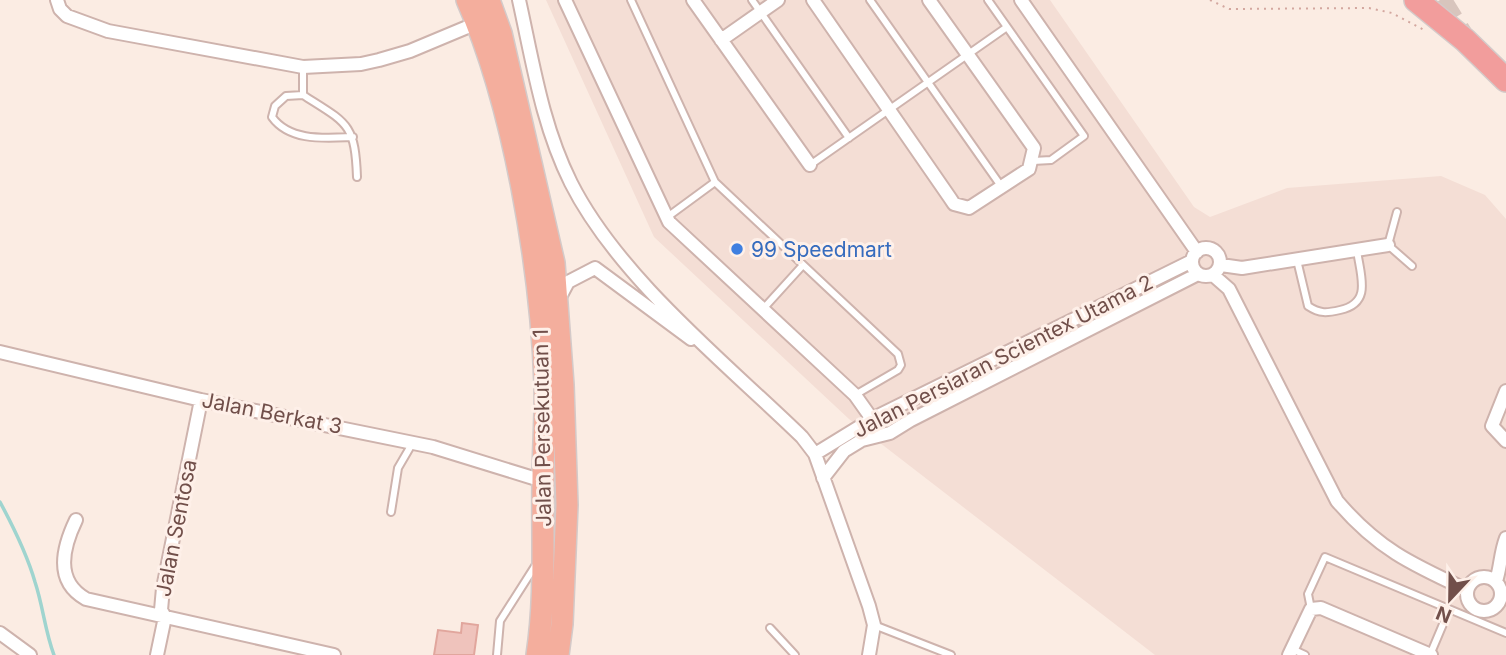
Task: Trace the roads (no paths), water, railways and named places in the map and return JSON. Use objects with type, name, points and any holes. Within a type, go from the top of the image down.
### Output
[{"type":"highway","name":"Jalan Persekutuan 1","points":[[467,0],[477,23],[503,108],[534,258],[545,384],[542,481],[543,616],[537,655]]},
{"type":"highway","name":"Jalan Persekutuan 1","points":[[489,0],[501,33],[554,263],[567,505],[562,624],[558,655]]},
{"type":"highway","points":[[1416,0],[1465,40],[1506,80]]},
{"type":"street","points":[[57,0],[60,9],[67,16],[108,31],[303,67],[370,62],[410,51],[477,23]]},
{"type":"street","points":[[519,0],[545,118],[571,182],[616,250],[648,288],[802,437],[815,453],[874,625],[869,655]]},
{"type":"street","points":[[565,0],[666,218],[855,395],[872,419],[891,424],[911,420]]},
{"type":"street","points":[[693,0],[810,166]]},
{"type":"street","points":[[721,40],[778,0]]},
{"type":"street","points":[[813,0],[954,204],[970,208],[1029,169],[1034,158],[1034,148],[929,0]]},
{"type":"street","points":[[1021,0],[1194,256],[1198,274],[1388,244]]},
{"type":"street","points":[[1194,256],[1204,248],[1215,251],[1217,270],[1337,501],[1358,526],[1386,550],[1467,590],[1472,607],[1489,611],[1503,602],[1502,590],[1496,581],[1482,577],[1472,582],[1467,590]]},
{"type":"street","name":"Jalan Persiaran Scientex Utama 2","points":[[815,453],[872,419],[1194,256]]},
{"type":"street","points":[[556,308],[568,282],[595,268],[728,366]]},
{"type":"street","name":"Jalan Persiaran Scientex Utama 2","points":[[823,478],[844,451],[862,440],[890,433],[1198,274]]},
{"type":"street","name":"Jalan Berkat 3","points":[[0,352],[201,400],[413,442],[525,473],[542,481]]},
{"type":"street","points":[[1506,391],[1492,426],[1506,441]]},
{"type":"street","name":"Jalan Sentosa","points":[[157,655],[165,617],[161,610],[163,588],[201,400]]},
{"type":"street","points":[[76,520],[65,544],[62,561],[76,593],[111,606],[334,655]]},
{"type":"street","points":[[1496,581],[1506,538]]},
{"type":"street","points":[[1482,577],[1486,564],[1502,562]]},
{"type":"street","points":[[1290,652],[1316,609],[1431,655]]},
{"type":"street","points":[[1,633],[30,655]]},
{"type":"lane","points":[[631,0],[715,183],[901,359],[898,370],[855,395]]},
{"type":"lane","points":[[752,0],[849,138]]},
{"type":"lane","points":[[870,0],[1002,188]]},
{"type":"lane","points":[[988,0],[1084,136],[1051,160],[1034,158]]},
{"type":"lane","points":[[810,166],[1007,27]]},
{"type":"lane","points":[[303,67],[303,95]]},
{"type":"lane","points":[[353,136],[320,138],[295,134],[278,126],[272,117],[275,106],[286,96],[303,95],[348,125],[353,136],[356,177]]},
{"type":"lane","points":[[666,218],[715,183]]},
{"type":"lane","points":[[1397,212],[1388,244],[1412,266]]},
{"type":"lane","points":[[1297,260],[1308,306],[1325,313],[1354,307],[1360,301],[1362,291],[1357,250]]},
{"type":"lane","points":[[763,309],[803,265]]},
{"type":"lane","points":[[391,512],[398,468],[413,442]]},
{"type":"lane","points":[[497,655],[500,621],[524,580],[544,554]]},
{"type":"lane","points":[[1316,609],[1308,594],[1325,557],[1506,634]]},
{"type":"lane","points":[[1431,655],[1449,610]]},
{"type":"lane","points":[[874,625],[951,655]]},
{"type":"lane","points":[[770,628],[795,655]]},
{"type":"lane","points":[[1290,652],[1305,655]]},
{"type":"waterway","points":[[0,502],[32,572],[54,655]]},
{"type":"tunnel","points":[[1440,0],[1461,34]]},
{"type":"place","name":"99 Speedmart","points":[[737,249]]}]
